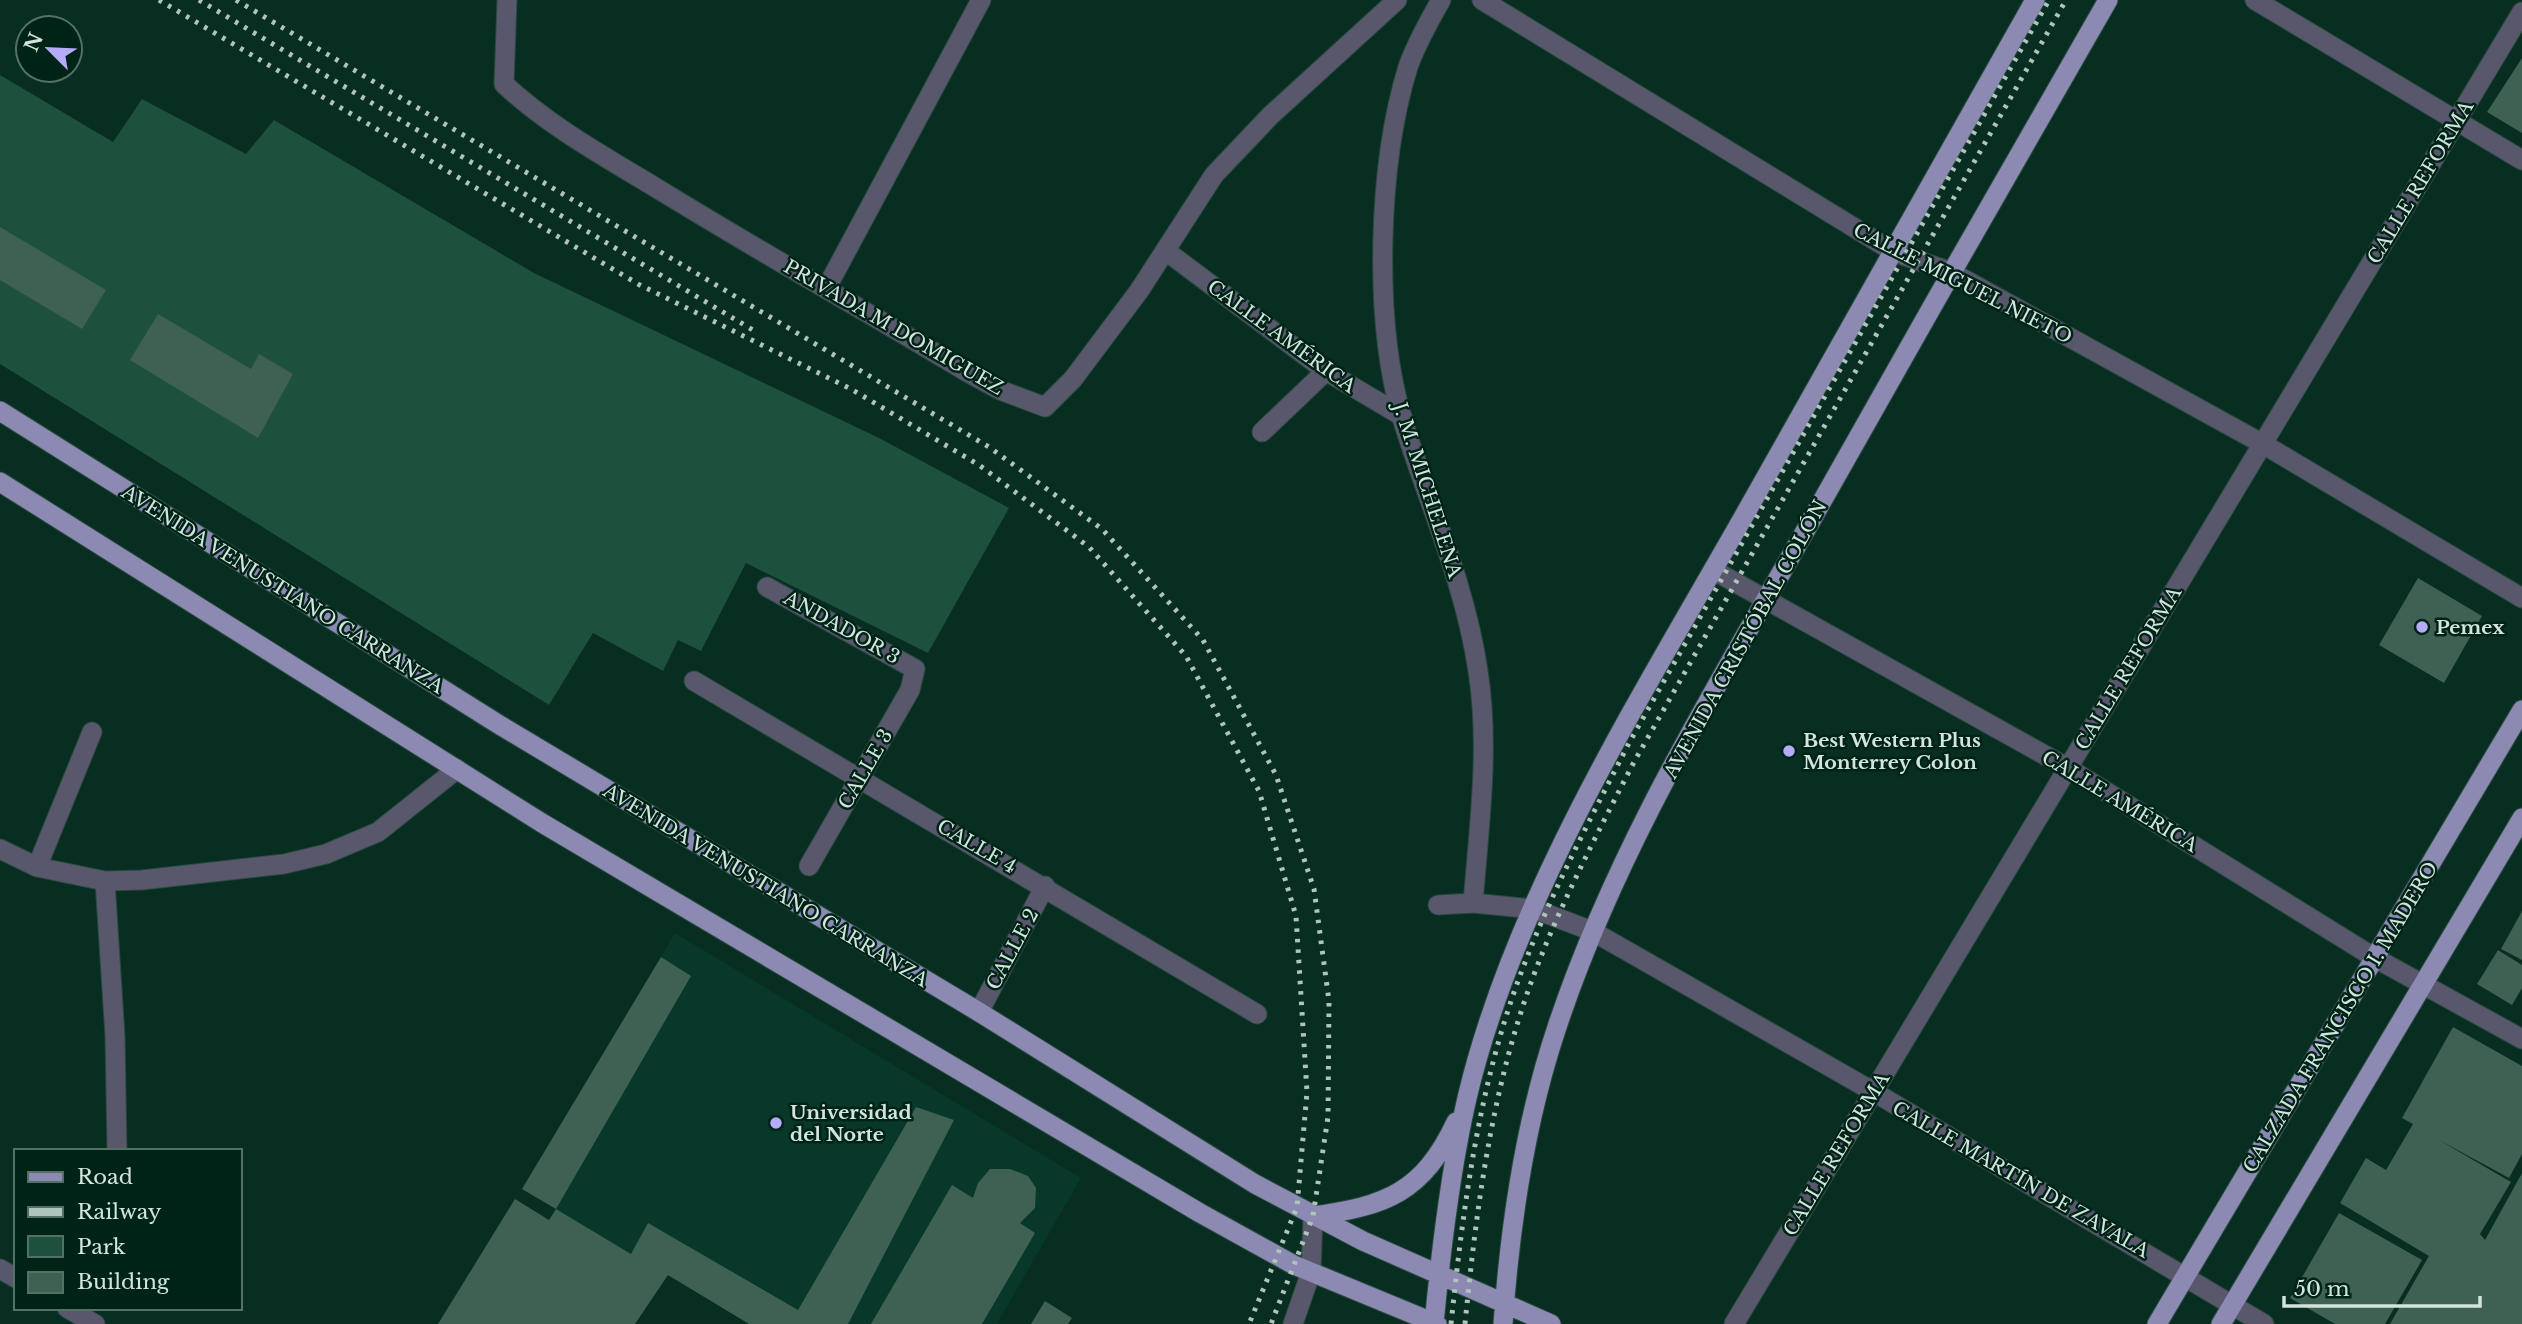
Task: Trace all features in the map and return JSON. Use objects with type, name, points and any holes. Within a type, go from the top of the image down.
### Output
[{"type":"main road","points":[[0,482],[615,867],[1153,1186],[1311,1272],[1435,1324],[1439,1275],[1468,1096],[1504,980],[1534,909],[1616,744],[2035,0]]},
{"type":"main road","name":"AVENIDA CRISTÓBAL COLÓN","points":[[1504,1315],[1515,1214],[1532,1113],[1556,1028],[1592,931],[1679,756],[1951,272],[2108,0]]},
{"type":"main road","name":"AVENIDA VENUSTIANO CARRANZA","points":[[0,411],[510,731],[1313,1216],[1439,1275],[1504,1315],[1550,1324]]},
{"type":"main road","name":"CALZADA FRANCISCO I. MADERO","points":[[2157,1324],[2522,710]]},
{"type":"main road","points":[[2221,1324],[2522,818]]},
{"type":"main road","points":[[1313,1216],[1362,1208],[1410,1187],[1429,1169],[1468,1096]]},
{"type":"street","name":"PRIVADA M DOMIGUEZ","points":[[507,0],[503,53],[504,84],[523,101],[588,146],[1000,390],[1045,407],[1073,379],[1166,251],[1214,175],[1238,148],[1397,0]]},
{"type":"street","points":[[827,288],[981,0]]},
{"type":"street","name":"J. M. MICHELENA","points":[[1441,0],[1409,64],[1397,108],[1388,169],[1383,247],[1386,318],[1402,416],[1447,543],[1466,610],[1479,673],[1480,809],[1473,903]]},
{"type":"street","name":"CALLE MIGUEL NIETO","points":[[1482,0],[1894,252],[1951,272],[2263,444],[2522,598]]},
{"type":"street","points":[[2255,0],[2522,160]]},
{"type":"street","name":"CALLE REFORMA","points":[[1734,1324],[2522,12]]},
{"type":"street","name":"CALLE AMÉRICA","points":[[1166,251],[1326,371],[1402,416]]},
{"type":"street","points":[[1262,432],[1326,371]]},
{"type":"street","name":"CALLE AMÉRICA","points":[[1713,570],[1845,641],[2068,768],[2375,958],[2522,1039]]},
{"type":"street","name":"ANDADOR 3","points":[[767,587],[915,669]]},
{"type":"street","name":"CALLE 3","points":[[810,866],[910,690],[915,669]]},
{"type":"street","name":"CALLE 4","points":[[694,681],[1045,886],[1257,1014]]},
{"type":"street","points":[[37,867],[92,732]]},
{"type":"street","points":[[0,849],[37,867],[105,881],[240,870],[326,855],[378,832],[457,769]]},
{"type":"street","points":[[105,881],[115,1036],[117,1149]]},
{"type":"street","name":"CALLE 2","points":[[979,1012],[1045,886]]},
{"type":"street","name":"CALLE MARTÍN DE ZAVALA","points":[[1438,905],[1473,903],[1534,909],[1592,931],[1874,1092],[2186,1275],[2264,1324]]},
{"type":"street","points":[[1293,1324],[1311,1272],[1313,1216]]},
{"type":"street","points":[[72,1310],[90,1317]]},
{"type":"shaded area","name":"Universidad del Norte","points":[[675,933],[1081,1178],[997,1324],[749,1324],[522,1189]]},
{"type":"green space","points":[[0,75],[113,142],[142,99],[246,154],[274,120],[534,273],[879,438],[1009,508],[928,653],[746,563],[701,651],[678,640],[663,671],[593,633],[549,705],[0,364]]},
{"type":"building","points":[[2522,58],[2522,133],[2487,112]]},
{"type":"building","points":[[0,227],[106,290],[82,329],[0,280]]},
{"type":"building","points":[[158,314],[251,369],[259,354],[293,374],[258,438],[130,360]]},
{"type":"building","points":[[2418,578],[2482,616],[2444,683],[2379,645]]},
{"type":"building","points":[[2522,911],[2522,960],[2501,949]]},
{"type":"building","points":[[2498,950],[2522,965],[2522,988],[2512,1005],[2477,984]]},
{"type":"building","points":[[661,957],[691,976],[556,1209],[522,1189]]},
{"type":"building","points":[[2453,1027],[2522,1066],[2522,1154],[2509,1178],[2439,1140],[2511,1182],[2480,1234],[2485,1240],[2522,1173],[2522,1324],[2390,1324],[2429,1256],[2340,1203],[2366,1158],[2386,1170],[2413,1124],[2402,1118]]},
{"type":"building","points":[[916,1107],[954,1120],[848,1324],[749,1324],[668,1275],[635,1324],[438,1324],[515,1199],[549,1220],[556,1209],[631,1254],[648,1223],[798,1310]]},
{"type":"building","points":[[990,1169],[1010,1169],[1028,1176],[1036,1188],[1035,1208],[1020,1223],[1035,1233],[982,1324],[871,1324],[952,1185],[973,1198],[978,1183]]},
{"type":"building","points":[[2339,1213],[2422,1260],[2385,1324],[2335,1324],[2290,1298]]},
{"type":"building","points":[[1045,1301],[1072,1318],[1068,1324],[1031,1324]]},
{"type":"railway","points":[[159,0],[638,284],[851,389],[979,465],[1089,547],[1186,656],[1259,791],[1296,916],[1307,1092],[1297,1207],[1249,1324]]},
{"type":"railway","points":[[199,0],[758,333]]},
{"type":"railway","points":[[236,0],[989,447],[1102,529],[1203,640],[1276,775],[1314,889],[1329,1001],[1328,1117],[1313,1216],[1271,1324]]},
{"type":"railway","points":[[1451,1324],[1468,1185],[1485,1093],[1510,1004],[1549,904],[1629,743],[2049,0]]},
{"type":"railway","points":[[1465,1324],[1489,1141],[1509,1052],[1538,964],[1583,862],[1634,762],[2066,0]]},
{"type":"place","name":"Pemex","points":[[2422,627]]},
{"type":"place","name":"Best Western Plus Monterrey Colon","points":[[1789,751]]},
{"type":"place","name":"Universidad del Norte","points":[[776,1123]]}]
